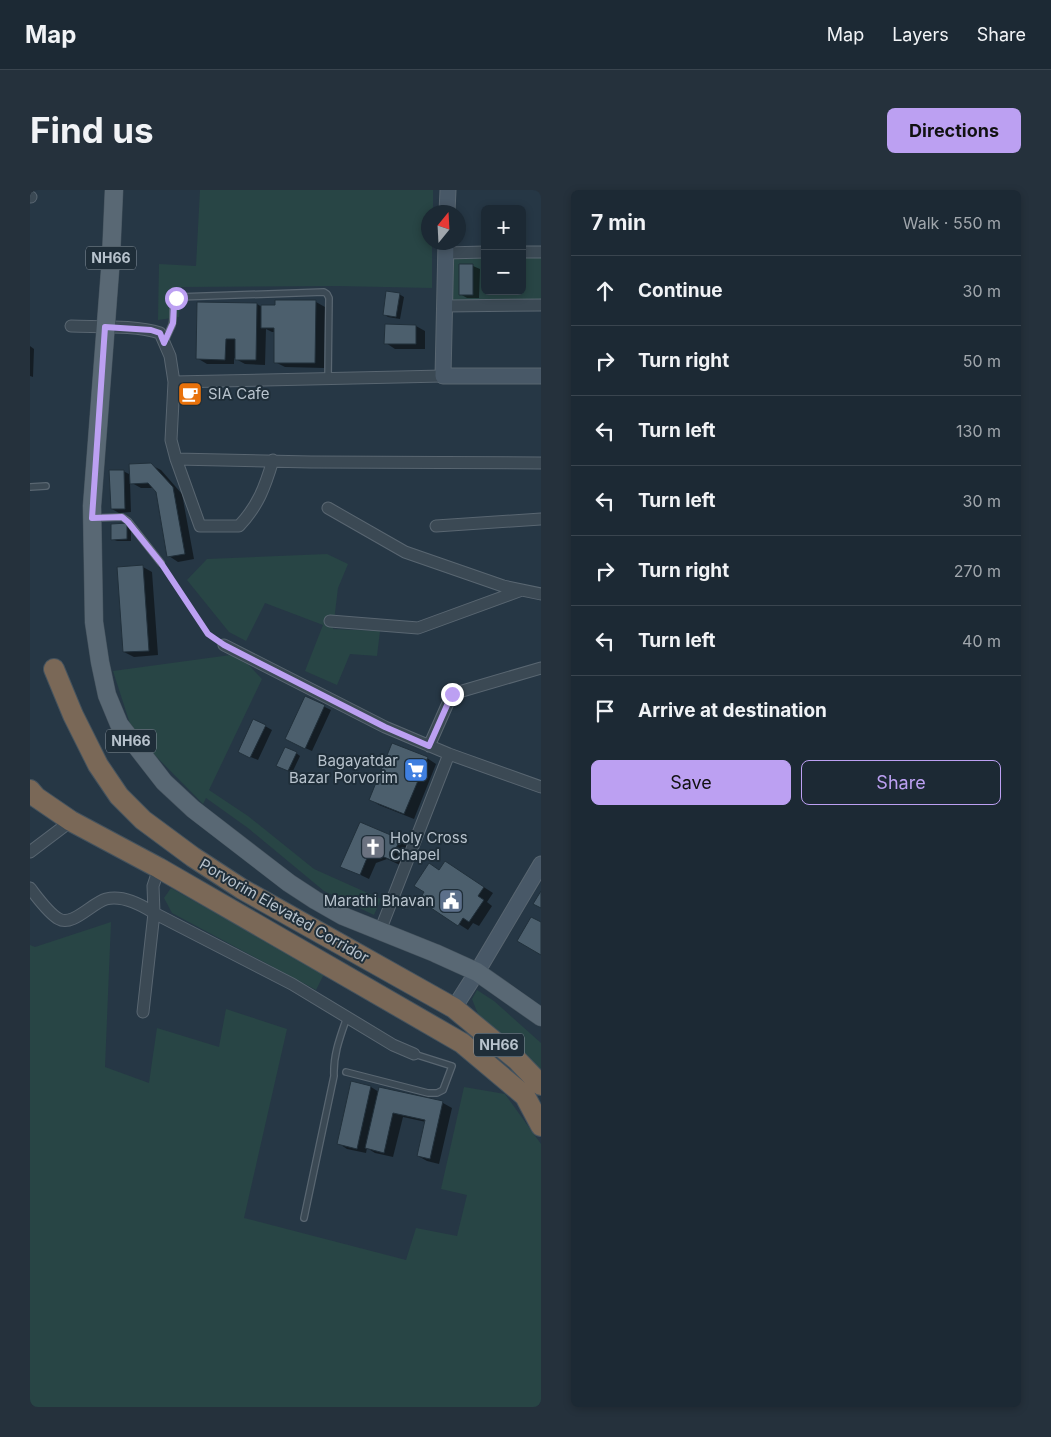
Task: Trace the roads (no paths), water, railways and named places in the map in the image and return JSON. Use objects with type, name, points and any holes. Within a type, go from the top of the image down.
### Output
[{"type":"highway","name":"Porvorim Elevated Corridor","points":[[54,669],[73,715],[98,765],[118,796],[143,820],[193,857],[242,889],[454,1008]]},
{"type":"highway","name":"NH66","points":[[30,790],[36,797],[71,821],[159,868],[462,1043],[525,1096],[541,1126]]},
{"type":"highway","name":"NH66","points":[[454,1008],[517,1060],[541,1085]]},
{"type":"main road","name":"NH66","points":[[114,190],[111,258],[92,518],[94,622],[107,695],[119,724],[164,782],[193,809],[289,883],[343,916],[435,952],[477,972]]},
{"type":"main road","points":[[477,972],[541,1017]]},
{"type":"street","points":[[447,205],[448,190]]},
{"type":"street","points":[[443,376],[446,250]]},
{"type":"street","points":[[466,250],[481,252]]},
{"type":"street","points":[[526,252],[541,252]]},
{"type":"street","points":[[445,306],[541,305]]},
{"type":"street","points":[[71,326],[151,330],[160,333],[170,356],[174,382],[171,440],[200,526],[238,526],[251,514],[266,486],[273,460]]},
{"type":"street","points":[[174,382],[443,376],[541,376]]},
{"type":"street","points":[[176,459],[321,462],[541,462]]},
{"type":"street","points":[[328,508],[405,552],[502,586],[541,594]]},
{"type":"street","points":[[436,526],[541,519]]},
{"type":"street","points":[[330,621],[418,628],[522,590]]},
{"type":"street","points":[[224,645],[385,727],[449,754],[541,787]]},
{"type":"street","points":[[429,746],[452,694],[541,668]]},
{"type":"street","points":[[380,931],[449,754]]},
{"type":"street","points":[[30,852],[71,821]]},
{"type":"street","points":[[454,1008],[541,864]]},
{"type":"street","points":[[143,1012],[154,913],[153,886],[159,868]]},
{"type":"street","points":[[30,888],[54,916],[65,922],[97,902],[108,899],[140,904],[292,984],[393,1045],[414,1054]]},
{"type":"lane","points":[[164,343],[173,323],[174,301],[178,296],[324,292],[329,298],[328,379]]},
{"type":"lane","points":[[30,487],[46,486]]},
{"type":"lane","points":[[92,518],[122,517],[161,563]]},
{"type":"lane","points":[[304,1218],[334,1076],[336,1048],[347,1017]]},
{"type":"lane","points":[[346,1072],[428,1093],[437,1093],[443,1090],[452,1066],[414,1054]]},
{"type":"place","name":"SIA Cafe","points":[[190,394]]},
{"type":"place","name":"Bagayatdar Bazar Porvorim","points":[[416,770]]},
{"type":"place","name":"Holy Cross Chapel","points":[[373,847]]},
{"type":"place","name":"Marathi Bhavan","points":[[451,901]]}]
